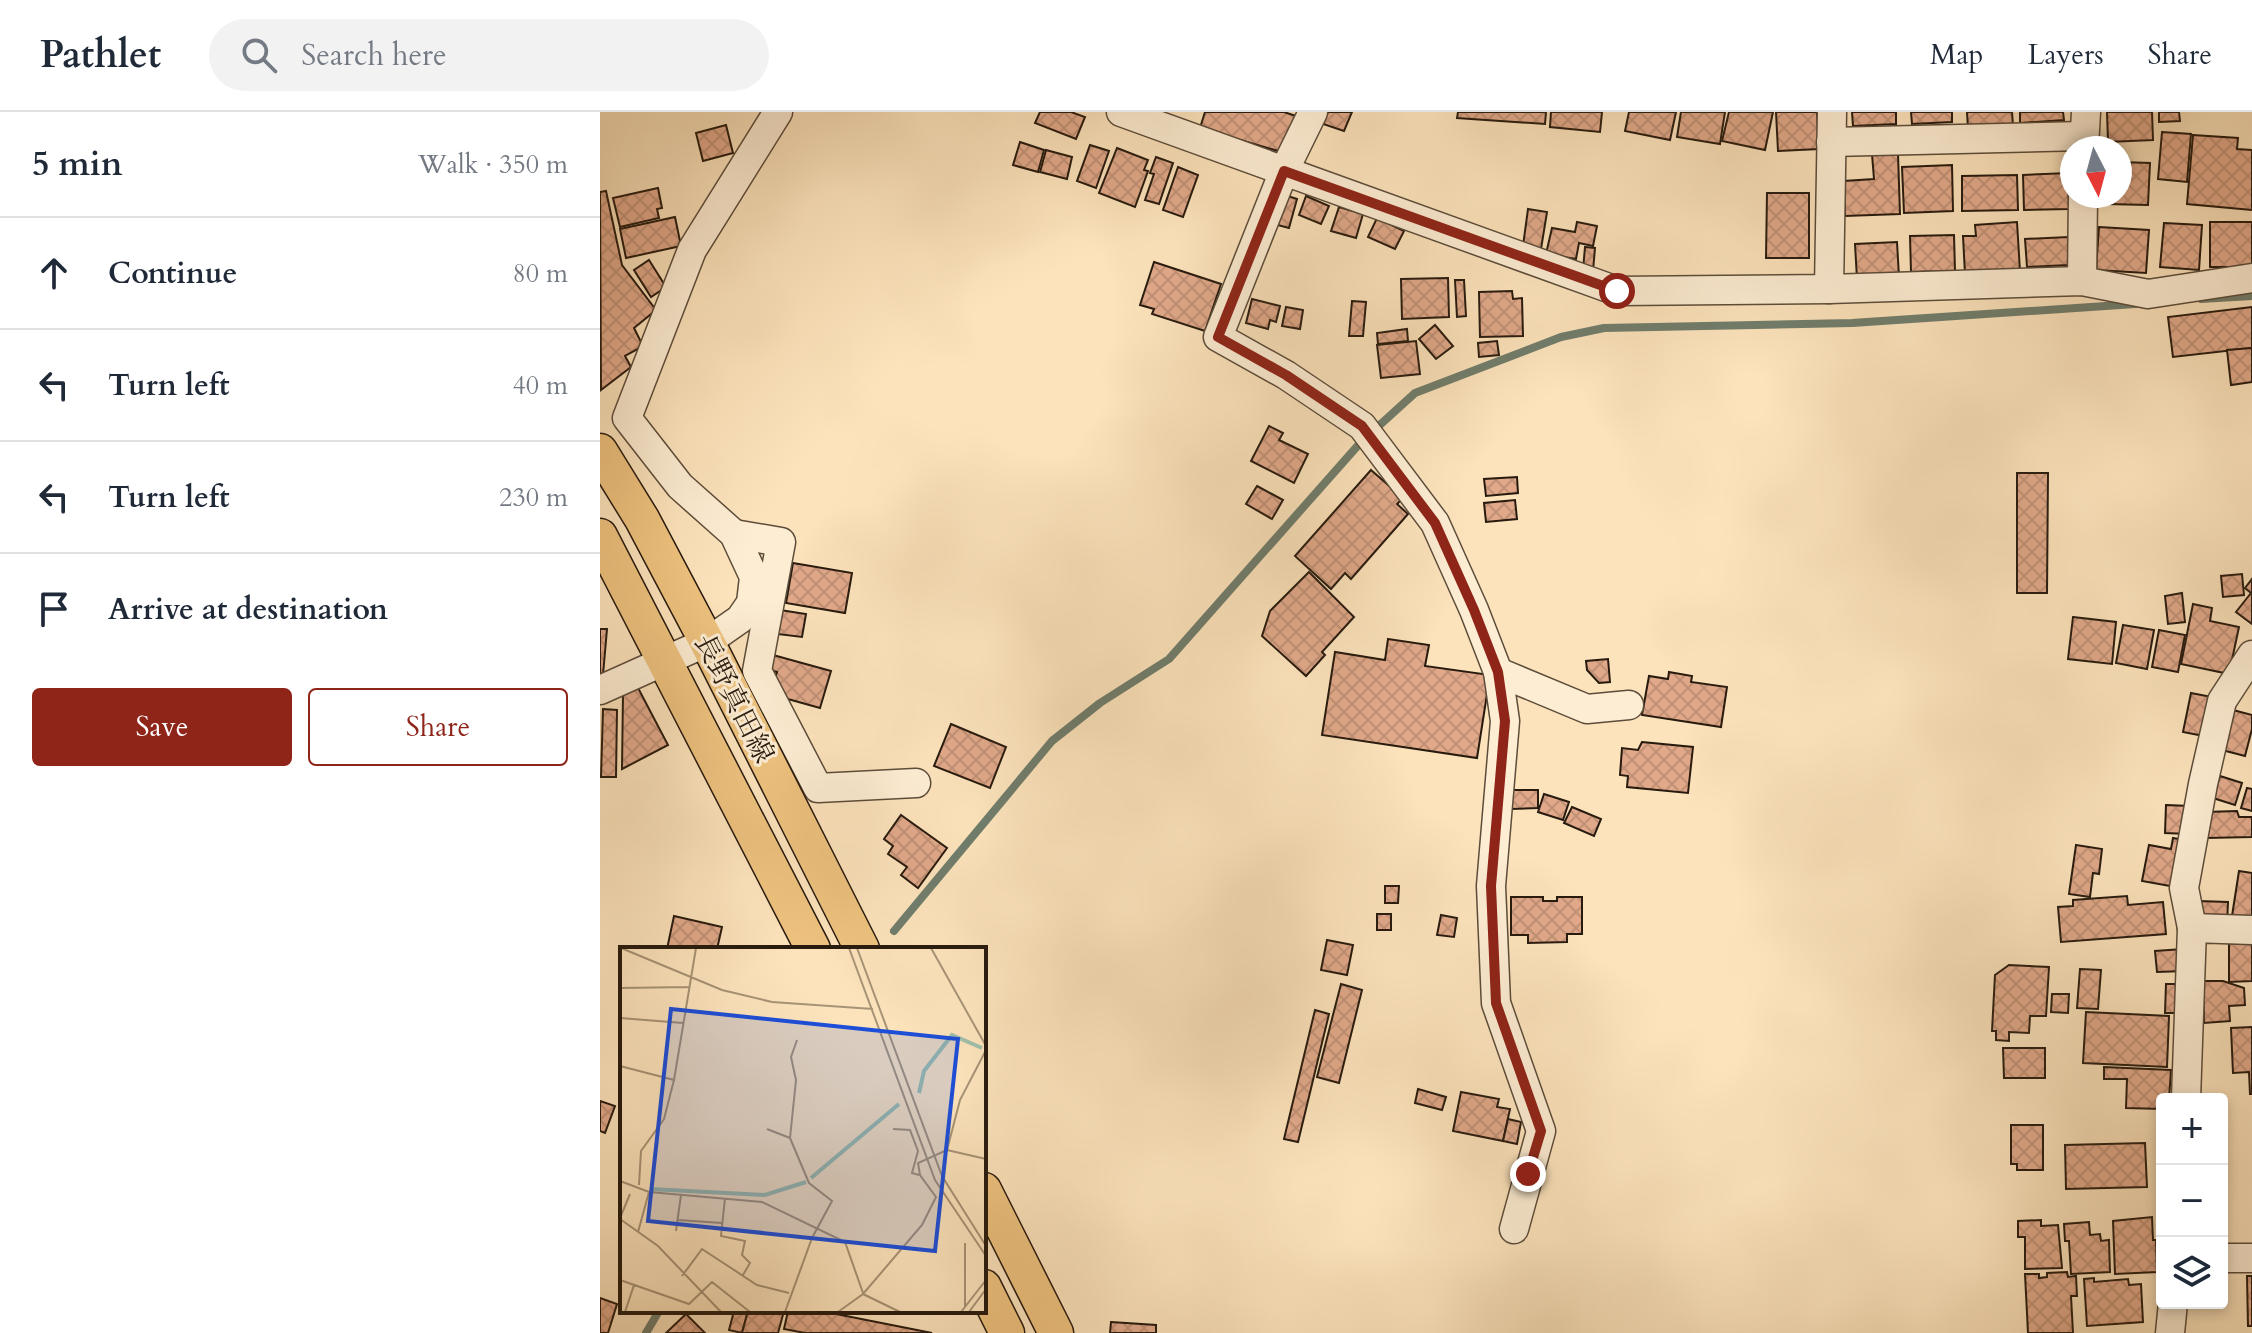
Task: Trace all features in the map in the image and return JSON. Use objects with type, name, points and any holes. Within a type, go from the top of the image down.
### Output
[{"type":"main road","name":"長野真田線","points":[[600,451],[642,519],[707,642],[743,677],[803,795],[861,947]]},
{"type":"main road","name":"長野真田線","points":[[600,536],[812,947]]},
{"type":"main road","points":[[986,1194],[1056,1333]]},
{"type":"main road","points":[[986,1291],[1007,1333]]},
{"type":"street","points":[[762,594],[734,534],[680,486],[627,418],[692,250],[778,112]]},
{"type":"street","points":[[1121,112],[1617,291],[1829,289],[2082,281],[2148,294],[2252,278]]},
{"type":"street","points":[[1313,112],[1284,171],[1218,337],[1286,375],[1368,434],[1435,523],[1498,672],[1505,721],[1491,886],[1496,1003],[1541,1131],[1514,1229]]},
{"type":"street","points":[[1829,289],[1832,112]]},
{"type":"street","points":[[1831,142],[2085,132]]},
{"type":"street","points":[[2082,281],[2083,208]]},
{"type":"street","points":[[734,534],[781,542],[762,594],[743,677]]},
{"type":"street","points":[[600,690],[707,642],[740,619],[762,594]]},
{"type":"street","points":[[2186,1093],[2192,928],[2184,888],[2222,701],[2252,655]]},
{"type":"street","points":[[1498,672],[1587,709],[1629,705]]},
{"type":"street","points":[[803,795],[916,783]]},
{"type":"street","points":[[2192,928],[2252,930]]},
{"type":"street","points":[[2228,1258],[2252,1258]]},
{"type":"street","points":[[2170,1333],[2172,1309]]},
{"type":"building","points":[[1040,112],[1071,112],[1085,117],[1076,139],[1035,123]]},
{"type":"building","points":[[1205,112],[1284,112],[1296,116],[1285,153],[1200,128]]},
{"type":"building","points":[[1328,112],[1352,112],[1344,131],[1323,124]]},
{"type":"building","points":[[1458,112],[1546,112],[1545,124],[1457,118]]},
{"type":"building","points":[[1551,112],[1602,112],[1600,132],[1550,127]]},
{"type":"building","points":[[1629,112],[1676,112],[1670,140],[1625,131]]},
{"type":"building","points":[[1681,112],[1725,112],[1720,144],[1677,137]]},
{"type":"building","points":[[1729,112],[1773,112],[1765,150],[1722,141]]},
{"type":"building","points":[[1776,112],[1817,112],[1819,149],[1778,151]]},
{"type":"building","points":[[1852,112],[1896,112],[1896,124],[1853,126]]},
{"type":"building","points":[[1911,112],[1952,112],[1952,122],[1912,124]]},
{"type":"building","points":[[1967,112],[2012,112],[2013,126],[1968,129]]},
{"type":"building","points":[[2020,112],[2063,112],[2064,120],[2020,123]]},
{"type":"building","points":[[2107,112],[2152,112],[2153,140],[2132,141],[2132,136],[2108,136]]},
{"type":"building","points":[[2159,112],[2179,112],[2180,121],[2159,122]]},
{"type":"building","points":[[726,125],[733,153],[703,161],[696,133]]},
{"type":"building","points":[[2162,132],[2191,134],[2187,182],[2158,179]]},
{"type":"building","points":[[2193,135],[2238,138],[2237,149],[2252,150],[2252,210],[2187,204]]},
{"type":"building","points":[[1020,142],[1044,150],[1038,172],[1013,165]]},
{"type":"building","points":[[1090,145],[1109,151],[1096,188],[1077,181]]},
{"type":"building","points":[[1117,148],[1148,160],[1144,170],[1148,171],[1135,207],[1099,193]]},
{"type":"building","points":[[1046,150],[1072,157],[1067,179],[1040,172]]},
{"type":"building","points":[[1872,154],[1898,154],[1900,214],[1845,216],[1844,181],[1874,179]]},
{"type":"building","points":[[1156,157],[1173,163],[1159,204],[1145,200]]},
{"type":"building","points":[[2132,162],[2150,163],[2148,205],[2132,205]]},
{"type":"building","points":[[1952,165],[1953,211],[1904,213],[1902,167]]},
{"type":"building","points":[[1178,167],[1198,175],[1183,217],[1163,210]]},
{"type":"building","points":[[2060,173],[2060,208],[2069,209],[2024,210],[2023,175]]},
{"type":"building","points":[[2017,175],[2018,210],[1962,211],[1962,176]]},
{"type":"building","points":[[658,188],[662,208],[657,209],[659,218],[620,227],[613,198]]},
{"type":"building","points":[[606,191],[622,265],[656,310],[634,328],[643,346],[625,356],[631,367],[601,390],[600,192]]},
{"type":"building","points":[[1278,193],[1297,199],[1289,228],[1270,223]]},
{"type":"building","points":[[1767,193],[1809,193],[1809,258],[1766,258]]},
{"type":"building","points":[[1306,196],[1329,206],[1321,224],[1299,215]]},
{"type":"building","points":[[1339,207],[1363,214],[1356,238],[1331,231]]},
{"type":"building","points":[[1528,209],[1547,212],[1541,249],[1523,246]]},
{"type":"building","points":[[675,217],[681,246],[626,258],[620,229]]},
{"type":"building","points":[[1377,218],[1404,231],[1395,249],[1368,237]]},
{"type":"building","points":[[1577,222],[1597,226],[1593,246],[1579,243],[1576,259],[1546,254],[1552,228],[1575,232]]},
{"type":"building","points":[[2017,222],[2020,271],[1965,274],[1963,236],[1976,236],[1975,225]]},
{"type":"building","points":[[2210,222],[2252,222],[2252,267],[2210,267]]},
{"type":"building","points":[[2164,223],[2202,225],[2199,270],[2160,267]]},
{"type":"building","points":[[2099,227],[2149,230],[2146,273],[2096,270]]},
{"type":"building","points":[[1954,235],[1955,271],[1911,272],[1910,236]]},
{"type":"building","points":[[2068,237],[2069,265],[2027,267],[2025,239]]},
{"type":"building","points":[[1897,242],[1899,277],[1857,279],[1855,244]]},
{"type":"building","points":[[1585,247],[1595,248],[1593,271],[1583,270]]},
{"type":"building","points":[[649,260],[666,287],[651,297],[634,270]]},
{"type":"building","points":[[1154,262],[1221,284],[1205,331],[1152,314],[1154,309],[1140,305]]},
{"type":"building","points":[[1448,278],[1449,317],[1402,319],[1401,279]]},
{"type":"building","points":[[1455,280],[1464,280],[1466,316],[1457,317]]},
{"type":"building","points":[[1512,291],[1513,299],[1522,298],[1523,336],[1480,337],[1479,292]]},
{"type":"building","points":[[1252,299],[1280,306],[1276,322],[1270,320],[1268,329],[1246,323]]},
{"type":"building","points":[[1352,301],[1366,302],[1363,336],[1349,336]]},
{"type":"building","points":[[1286,307],[1303,310],[1300,329],[1282,326]]},
{"type":"building","points":[[2252,307],[2252,348],[2173,357],[2168,317]]},
{"type":"building","points":[[1435,325],[1453,346],[1436,359],[1419,339]]},
{"type":"building","points":[[1407,329],[1408,341],[1378,344],[1377,333]]},
{"type":"building","points":[[1416,341],[1420,374],[1381,378],[1377,345]]},
{"type":"building","points":[[1497,341],[1499,355],[1479,357],[1478,343]]},
{"type":"building","points":[[2252,348],[2252,382],[2231,385],[2227,350]]},
{"type":"building","points":[[1269,426],[1283,433],[1279,440],[1308,454],[1294,483],[1251,461]]},
{"type":"building","points":[[1371,470],[1403,498],[1397,504],[1408,514],[1351,579],[1345,573],[1331,589],[1295,556]]},
{"type":"building","points":[[2017,473],[2048,473],[2047,593],[2017,593]]},
{"type":"building","points":[[1517,477],[1518,493],[1486,496],[1484,479]]},
{"type":"building","points":[[1257,486],[1283,500],[1272,519],[1246,504]]},
{"type":"building","points":[[1515,500],[1517,519],[1486,522],[1484,503]]},
{"type":"building","points":[[793,563],[852,573],[845,613],[786,603]]},
{"type":"building","points":[[1309,572],[1354,617],[1322,652],[1325,655],[1306,676],[1262,636],[1270,611]]},
{"type":"building","points":[[2242,574],[2244,595],[2223,597],[2221,576]]},
{"type":"building","points":[[2252,579],[2252,624],[2236,612],[2251,593],[2245,588]]},
{"type":"building","points":[[2182,593],[2185,622],[2168,624],[2165,596]]},
{"type":"building","points":[[2193,604],[2212,608],[2210,621],[2239,627],[2229,674],[2181,664]]},
{"type":"building","points":[[780,610],[806,614],[802,637],[777,634]]},
{"type":"building","points":[[2073,617],[2116,622],[2112,664],[2068,659]]},
{"type":"building","points":[[2123,625],[2154,630],[2147,669],[2116,663]]},
{"type":"building","points":[[600,629],[607,629],[603,675],[600,674]]},
{"type":"building","points":[[2159,630],[2185,635],[2178,672],[2152,667]]},
{"type":"building","points":[[1388,639],[1429,645],[1425,666],[1490,675],[1477,758],[1322,735],[1335,652],[1385,660]]},
{"type":"building","points":[[773,655],[831,671],[820,708],[770,694],[777,672],[769,670]]},
{"type":"building","points":[[1608,659],[1610,682],[1599,683],[1587,670],[1586,661]]},
{"type":"building","points":[[1669,672],[1692,676],[1691,682],[1727,687],[1721,727],[1642,715],[1649,676],[1668,679]]},
{"type":"building","points":[[637,686],[668,745],[622,769],[623,693]]},
{"type":"building","points":[[2191,693],[2217,698],[2209,737],[2183,732]]},
{"type":"building","points":[[603,709],[617,710],[616,777],[601,777]]},
{"type":"building","points":[[2233,710],[2252,715],[2245,756],[2222,750]]},
{"type":"building","points":[[951,724],[1006,747],[990,788],[934,766]]},
{"type":"building","points":[[1642,742],[1693,747],[1688,793],[1627,787],[1628,776],[1620,775],[1622,748],[1638,750]]},
{"type":"building","points":[[2220,776],[2242,783],[2235,805],[2213,798]]},
{"type":"building","points":[[2247,788],[2252,789],[2252,811],[2241,808]]},
{"type":"building","points":[[1511,790],[1538,790],[1538,808],[1511,809]]},
{"type":"building","points":[[1544,794],[1569,802],[1563,820],[1538,812]]},
{"type":"building","points":[[2166,805],[2190,806],[2188,834],[2165,833]]},
{"type":"building","points":[[1572,807],[1601,819],[1594,836],[1564,823]]},
{"type":"building","points":[[2237,811],[2239,817],[2252,817],[2252,837],[2207,838],[2206,812]]},
{"type":"building","points":[[901,815],[947,848],[918,888],[901,875],[907,867],[888,854],[893,846],[884,839]]},
{"type":"building","points":[[2173,838],[2185,840],[2176,887],[2142,881],[2149,845],[2171,849]]},
{"type":"building","points":[[2076,845],[2102,849],[2099,874],[2093,873],[2090,897],[2069,894]]},
{"type":"building","points":[[2239,871],[2252,873],[2252,919],[2232,916]]},
{"type":"building","points":[[1385,886],[1399,886],[1398,903],[1385,903]]},
{"type":"building","points":[[2127,896],[2128,905],[2163,902],[2166,934],[2061,942],[2058,907],[2073,906],[2073,900]]},
{"type":"building","points":[[1511,897],[1543,897],[1543,901],[1557,901],[1557,897],[1582,897],[1582,934],[1567,934],[1567,942],[1528,943],[1528,935],[1511,935]]},
{"type":"building","points":[[2198,901],[2228,902],[2227,924],[2197,923]]},
{"type":"building","points":[[1377,914],[1391,914],[1391,930],[1377,930]]},
{"type":"building","points":[[1441,915],[1457,918],[1454,937],[1437,935]]},
{"type":"building","points":[[674,916],[722,927],[717,947],[667,947]]},
{"type":"building","points":[[1327,940],[1353,945],[1347,975],[1321,970]]},
{"type":"building","points":[[2252,940],[2252,981],[2229,982],[2229,941]]},
{"type":"building","points":[[2183,949],[2185,971],[2157,972],[2155,951]]},
{"type":"building","points":[[2009,965],[2049,967],[2046,1016],[2030,1016],[2029,1033],[2009,1032],[2009,1041],[1996,1040],[1996,1031],[1992,1031],[1995,975]]},
{"type":"building","points":[[2080,969],[2101,970],[2098,1009],[2077,1008]]},
{"type":"building","points":[[2203,981],[2223,981],[2244,988],[2245,1005],[2229,1006],[2230,1021],[2204,1023]]},
{"type":"building","points":[[1341,984],[1362,990],[1339,1083],[1317,1077]]},
{"type":"building","points":[[2166,984],[2186,984],[2185,1013],[2165,1013]]},
{"type":"building","points":[[2052,994],[2069,994],[2068,1013],[2051,1012]]},
{"type":"building","points":[[1315,1010],[1329,1014],[1298,1142],[1284,1139]]},
{"type":"building","points":[[2086,1012],[2169,1016],[2167,1067],[2083,1063]]},
{"type":"building","points":[[2252,1027],[2250,1094],[2249,1072],[2233,1073],[2231,1028]]},
{"type":"building","points":[[2003,1048],[2045,1048],[2045,1078],[2004,1078]]},
{"type":"building","points":[[2104,1067],[2171,1070],[2169,1093],[2156,1093],[2156,1109],[2126,1108],[2127,1079],[2104,1079]]},
{"type":"building","points":[[1418,1089],[1446,1097],[1442,1110],[1415,1103]]},
{"type":"building","points":[[1461,1092],[1499,1099],[1497,1107],[1510,1109],[1503,1141],[1453,1131]]},
{"type":"building","points":[[600,1101],[615,1106],[605,1133],[600,1131]]},
{"type":"building","points":[[1508,1119],[1521,1122],[1517,1144],[1503,1141]]},
{"type":"building","points":[[2011,1125],[2043,1125],[2043,1170],[2017,1170],[2017,1164],[2011,1164]]},
{"type":"building","points":[[2145,1143],[2147,1187],[2066,1189],[2065,1145]]},
{"type":"building","points":[[2152,1217],[2156,1272],[2115,1274],[2113,1221]]},
{"type":"building","points":[[2041,1220],[2041,1226],[2058,1225],[2062,1268],[2025,1269],[2025,1237],[2018,1237],[2018,1221]]},
{"type":"building","points":[[2089,1222],[2090,1235],[2100,1234],[2101,1241],[2109,1240],[2110,1272],[2071,1274],[2069,1241],[2065,1241],[2064,1224]]},
{"type":"building","points":[[2067,1272],[2068,1277],[2076,1276],[2077,1296],[2071,1296],[2073,1333],[2028,1333],[2025,1274],[2039,1274],[2039,1278],[2047,1277],[2047,1273]]},
{"type":"building","points":[[2247,1276],[2252,1276],[2252,1326],[2248,1326]]},
{"type":"building","points":[[2094,1278],[2094,1282],[2128,1279],[2129,1285],[2141,1284],[2143,1322],[2087,1326],[2084,1279]]},
{"type":"building","points":[[600,1298],[617,1304],[608,1333],[600,1333]]},
{"type":"building","points":[[733,1313],[747,1313],[742,1333],[729,1330]]},
{"type":"building","points":[[747,1313],[783,1313],[778,1333],[742,1333]]},
{"type":"building","points":[[788,1313],[831,1313],[932,1333],[805,1333],[784,1329]]},
{"type":"building","points":[[686,1314],[705,1333],[666,1333]]},
{"type":"building","points":[[1111,1322],[1156,1325],[1156,1333],[1110,1333]]},
{"type":"waterway","points":[[2201,299],[2252,296]]},
{"type":"waterway","points":[[894,931],[1052,741],[1100,703],[1169,659],[1361,442],[1415,393],[1561,337],[1604,328],[1852,323],[2135,304]]},
{"type":"waterway","points":[[646,1333],[658,1313]]},
{"type":"route","points":[[1528,1174],[1541,1131],[1496,1003],[1491,886],[1505,721],[1498,672],[1435,523],[1362,426],[1286,375],[1218,337],[1284,171],[1617,291]]}]
